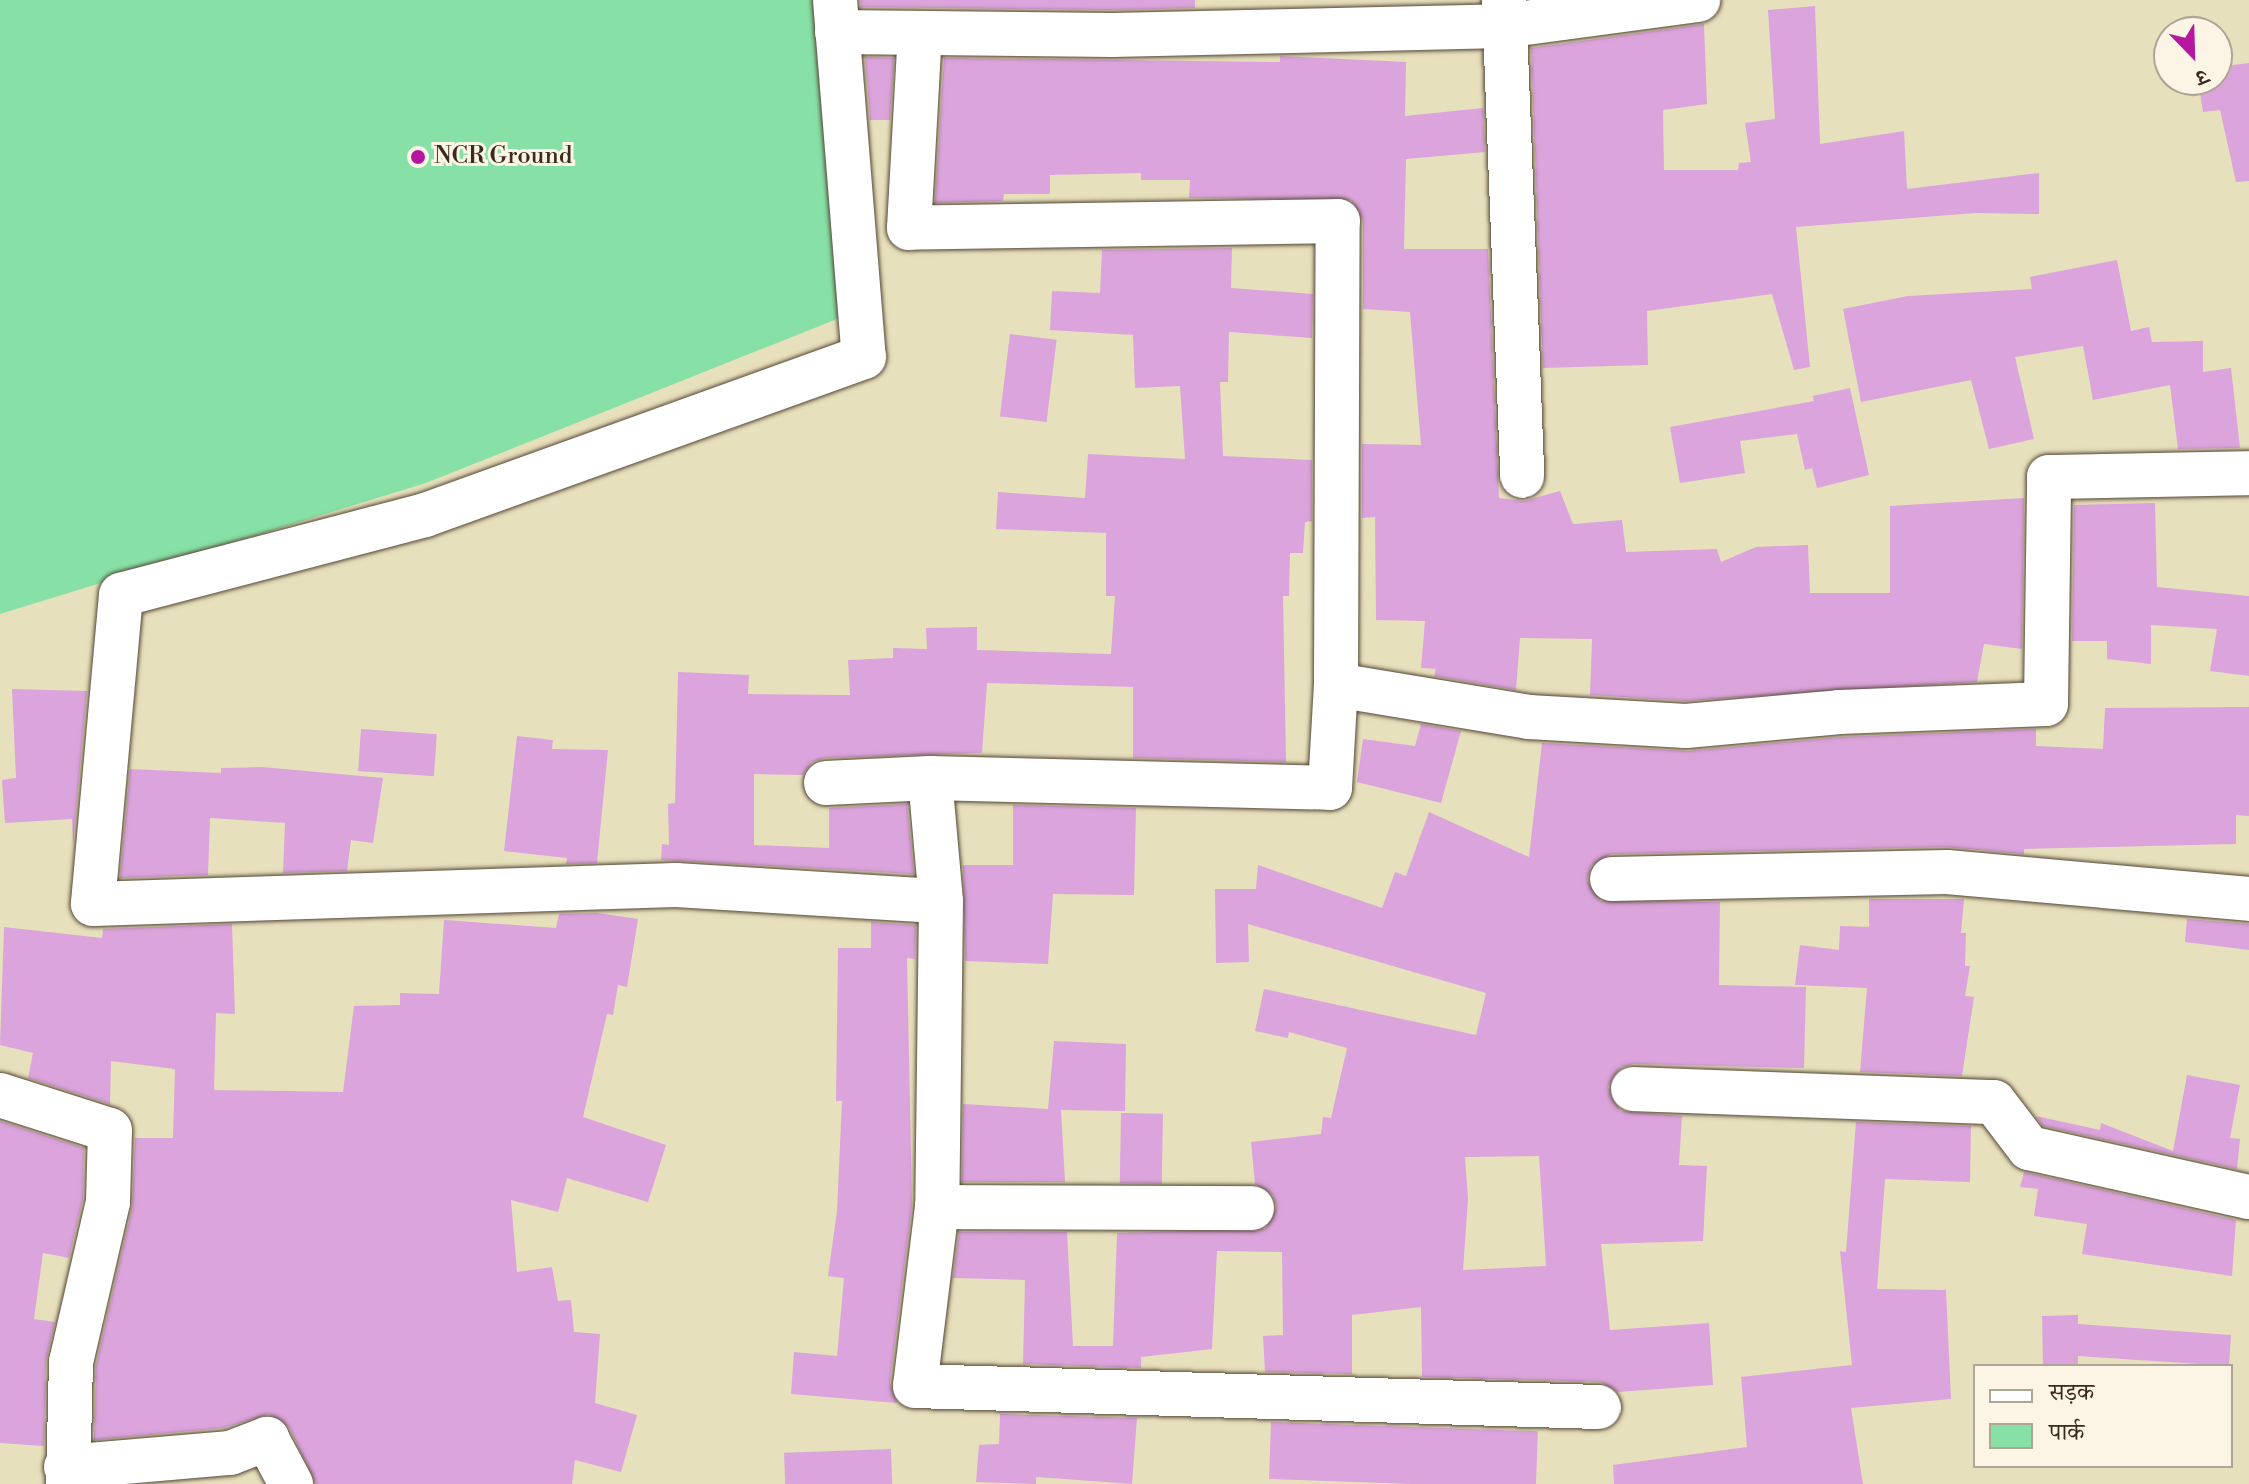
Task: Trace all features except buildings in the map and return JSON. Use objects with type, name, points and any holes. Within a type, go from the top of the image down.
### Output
[{"type":"street","points":[[941,901],[676,885],[93,904],[121,595],[425,515],[864,357],[836,16],[920,33],[1112,18],[1503,13],[1698,0]]},
{"type":"street","points":[[1503,13],[1522,476]]},
{"type":"street","points":[[826,783],[930,778],[1330,788],[1336,685],[1338,221],[909,228],[920,33]]},
{"type":"street","points":[[1336,685],[1529,717],[1686,726],[1839,712],[2046,704],[2049,477],[2249,473]]},
{"type":"street","points":[[930,778],[941,901],[937,1207],[915,1386],[1599,1407]]},
{"type":"street","points":[[1612,879],[1947,872],[2249,899]]},
{"type":"street","points":[[1633,1089],[1994,1102],[2029,1148],[2249,1197]]},
{"type":"street","points":[[0,1095],[22,1106],[110,1130],[108,1202],[71,1362],[67,1475],[230,1453],[267,1439],[291,1484]]},
{"type":"street","points":[[937,1207],[1252,1208]]},
{"type":"green space","name":"NCR Ground","points":[[0,0],[826,0],[847,315],[426,483],[0,614]]},
{"type":"place","name":"NCR Ground","points":[[418,157]]}]
